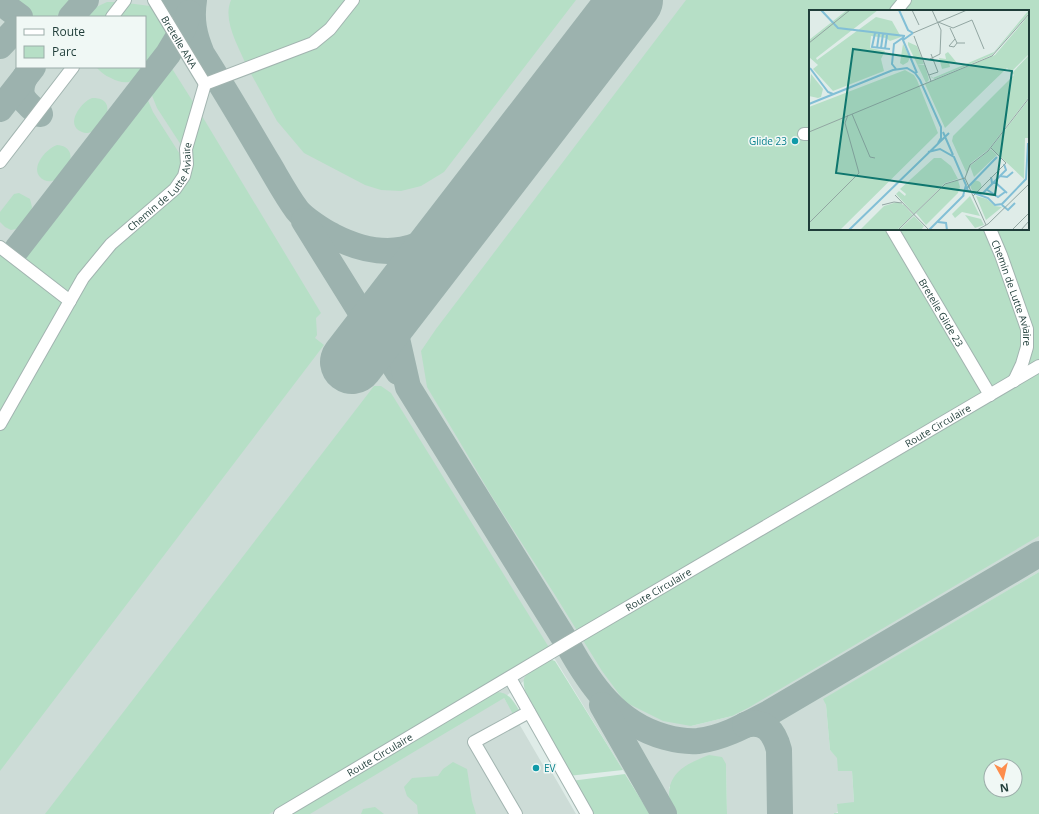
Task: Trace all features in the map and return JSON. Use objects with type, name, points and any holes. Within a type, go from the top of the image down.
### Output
[{"type":"lane","points":[[113,16],[125,0]]},
{"type":"lane","name":"Bretelle ANA","points":[[154,0],[205,84]]},
{"type":"lane","points":[[205,84],[313,43],[330,29],[353,0]]},
{"type":"lane","points":[[897,10],[905,0]]},
{"type":"lane","points":[[0,162],[72,68]]},
{"type":"lane","name":"Chemin de Lutte Aviaire","points":[[0,424],[83,278],[111,244],[175,189],[184,176],[187,164],[186,149],[205,84]]},
{"type":"lane","name":"Bretelle Glide 23","points":[[893,230],[990,395]]},
{"type":"lane","name":"Chemin de Lutte Aviaire","points":[[990,230],[1001,255],[1027,329],[1025,352],[1022,364],[1014,381]]},
{"type":"lane","points":[[0,247],[70,301]]},
{"type":"lane","name":"Route Circulaire","points":[[280,814],[1039,366]]},
{"type":"lane","points":[[510,678],[587,814]]},
{"type":"lane","points":[[516,814],[474,742],[529,712]]},
{"type":"shaded area","points":[[0,0],[1039,0],[1039,572],[824,699],[826,705],[830,750],[852,771],[854,802],[834,814],[727,814],[726,764],[669,787],[670,810],[673,814],[650,814],[553,656],[504,698],[543,765],[547,764],[576,814],[0,814]],"holes":[[[591,652],[732,716],[691,726]]]},
{"type":"green space","points":[[8,0],[71,0],[57,16],[29,16]]},
{"type":"green space","points":[[231,0],[349,0],[332,23],[312,39],[247,67],[230,25],[229,8]]},
{"type":"green space","points":[[357,0],[576,0],[444,172],[421,186],[401,191],[381,190],[365,185],[304,153],[277,121],[250,72],[315,45]]},
{"type":"green space","points":[[686,0],[1039,0],[1039,536],[748,708],[732,716],[691,726],[663,721],[625,702],[602,671],[491,495],[427,387],[421,351],[436,329]]},
{"type":"green space","points":[[107,2],[116,2],[106,16],[85,16],[92,9]]},
{"type":"green space","points":[[127,3],[150,6],[166,31],[167,37],[146,68],[146,16],[117,16]]},
{"type":"green space","points":[[171,67],[195,105],[183,148],[157,108],[151,93]]},
{"type":"green space","points":[[97,68],[146,68],[134,80],[129,82],[117,81]]},
{"type":"green space","points":[[92,98],[101,100],[106,104],[107,110],[105,118],[95,130],[89,133],[82,132],[77,129],[74,124],[74,119],[83,104]]},
{"type":"green space","points":[[147,98],[153,112],[183,159],[180,179],[68,296],[21,260]]},
{"type":"green space","points":[[199,111],[321,313],[316,318],[317,335],[315,338],[324,345],[0,771],[0,431],[81,286],[99,262],[181,188]]},
{"type":"green space","points":[[57,145],[66,147],[70,153],[68,167],[58,179],[51,181],[44,180],[39,176],[37,166],[43,155],[52,147]]},
{"type":"green space","points":[[19,193],[30,199],[32,207],[30,216],[21,228],[11,230],[0,222],[0,212],[14,194]]},
{"type":"green space","points":[[0,249],[66,300],[0,416]]},
{"type":"green space","points":[[374,386],[381,386],[391,393],[550,649],[269,814],[45,814]]},
{"type":"green space","points":[[1039,572],[1039,814],[834,814],[838,813],[837,804],[854,802],[852,771],[838,771],[837,758],[830,750],[826,705],[823,699]]},
{"type":"green space","points":[[552,660],[555,661],[623,770],[568,776],[534,712],[524,687],[524,679],[532,670]]},
{"type":"green space","points":[[495,692],[508,695],[521,713],[514,716],[504,698],[310,814],[286,814]]},
{"type":"green space","points":[[709,755],[722,757],[726,764],[727,814],[673,814],[670,807],[669,795],[672,780],[682,769],[694,761]]},
{"type":"green space","points":[[453,762],[467,769],[472,801],[476,814],[418,814],[417,805],[407,796],[404,787],[412,778],[438,776],[443,769]]},
{"type":"green space","points":[[625,774],[650,814],[591,814],[571,781]]},
{"type":"green space","points":[[375,807],[384,814],[361,814],[363,809]]},
{"type":"taxiway","points":[[72,16],[86,0]]},
{"type":"taxiway","points":[[170,0],[179,5],[185,12],[193,30]]},
{"type":"taxiway","points":[[194,0],[194,27],[202,54],[289,198],[297,210],[309,221],[329,234],[352,244],[370,249],[386,251],[402,250],[418,245],[433,238],[464,216]]},
{"type":"taxiway","points":[[0,2],[19,16]]},
{"type":"taxiway","points":[[17,249],[168,54],[183,29],[189,13]]},
{"type":"taxiway","points":[[0,46],[16,29]]},
{"type":"taxiway","points":[[0,109],[32,68]]},
{"type":"taxiway","points":[[25,77],[21,89],[22,94],[26,102],[40,114]]},
{"type":"taxiway","points":[[304,221],[398,372]]},
{"type":"taxiway","points":[[411,285],[400,304],[395,318],[396,334],[408,387],[585,674],[595,688],[619,713],[648,731],[673,739],[698,741],[716,737],[752,722],[1039,554]]},
{"type":"taxiway","points":[[602,705],[664,814]]},
{"type":"taxiway","points":[[745,725],[758,724],[768,728],[777,743],[779,750],[780,814]]},
{"type":"runway","points":[[352,362],[631,0]]},
{"type":"place","name":"Glide 23","points":[[795,141]]},
{"type":"place","name":"EV","points":[[536,768]]}]
